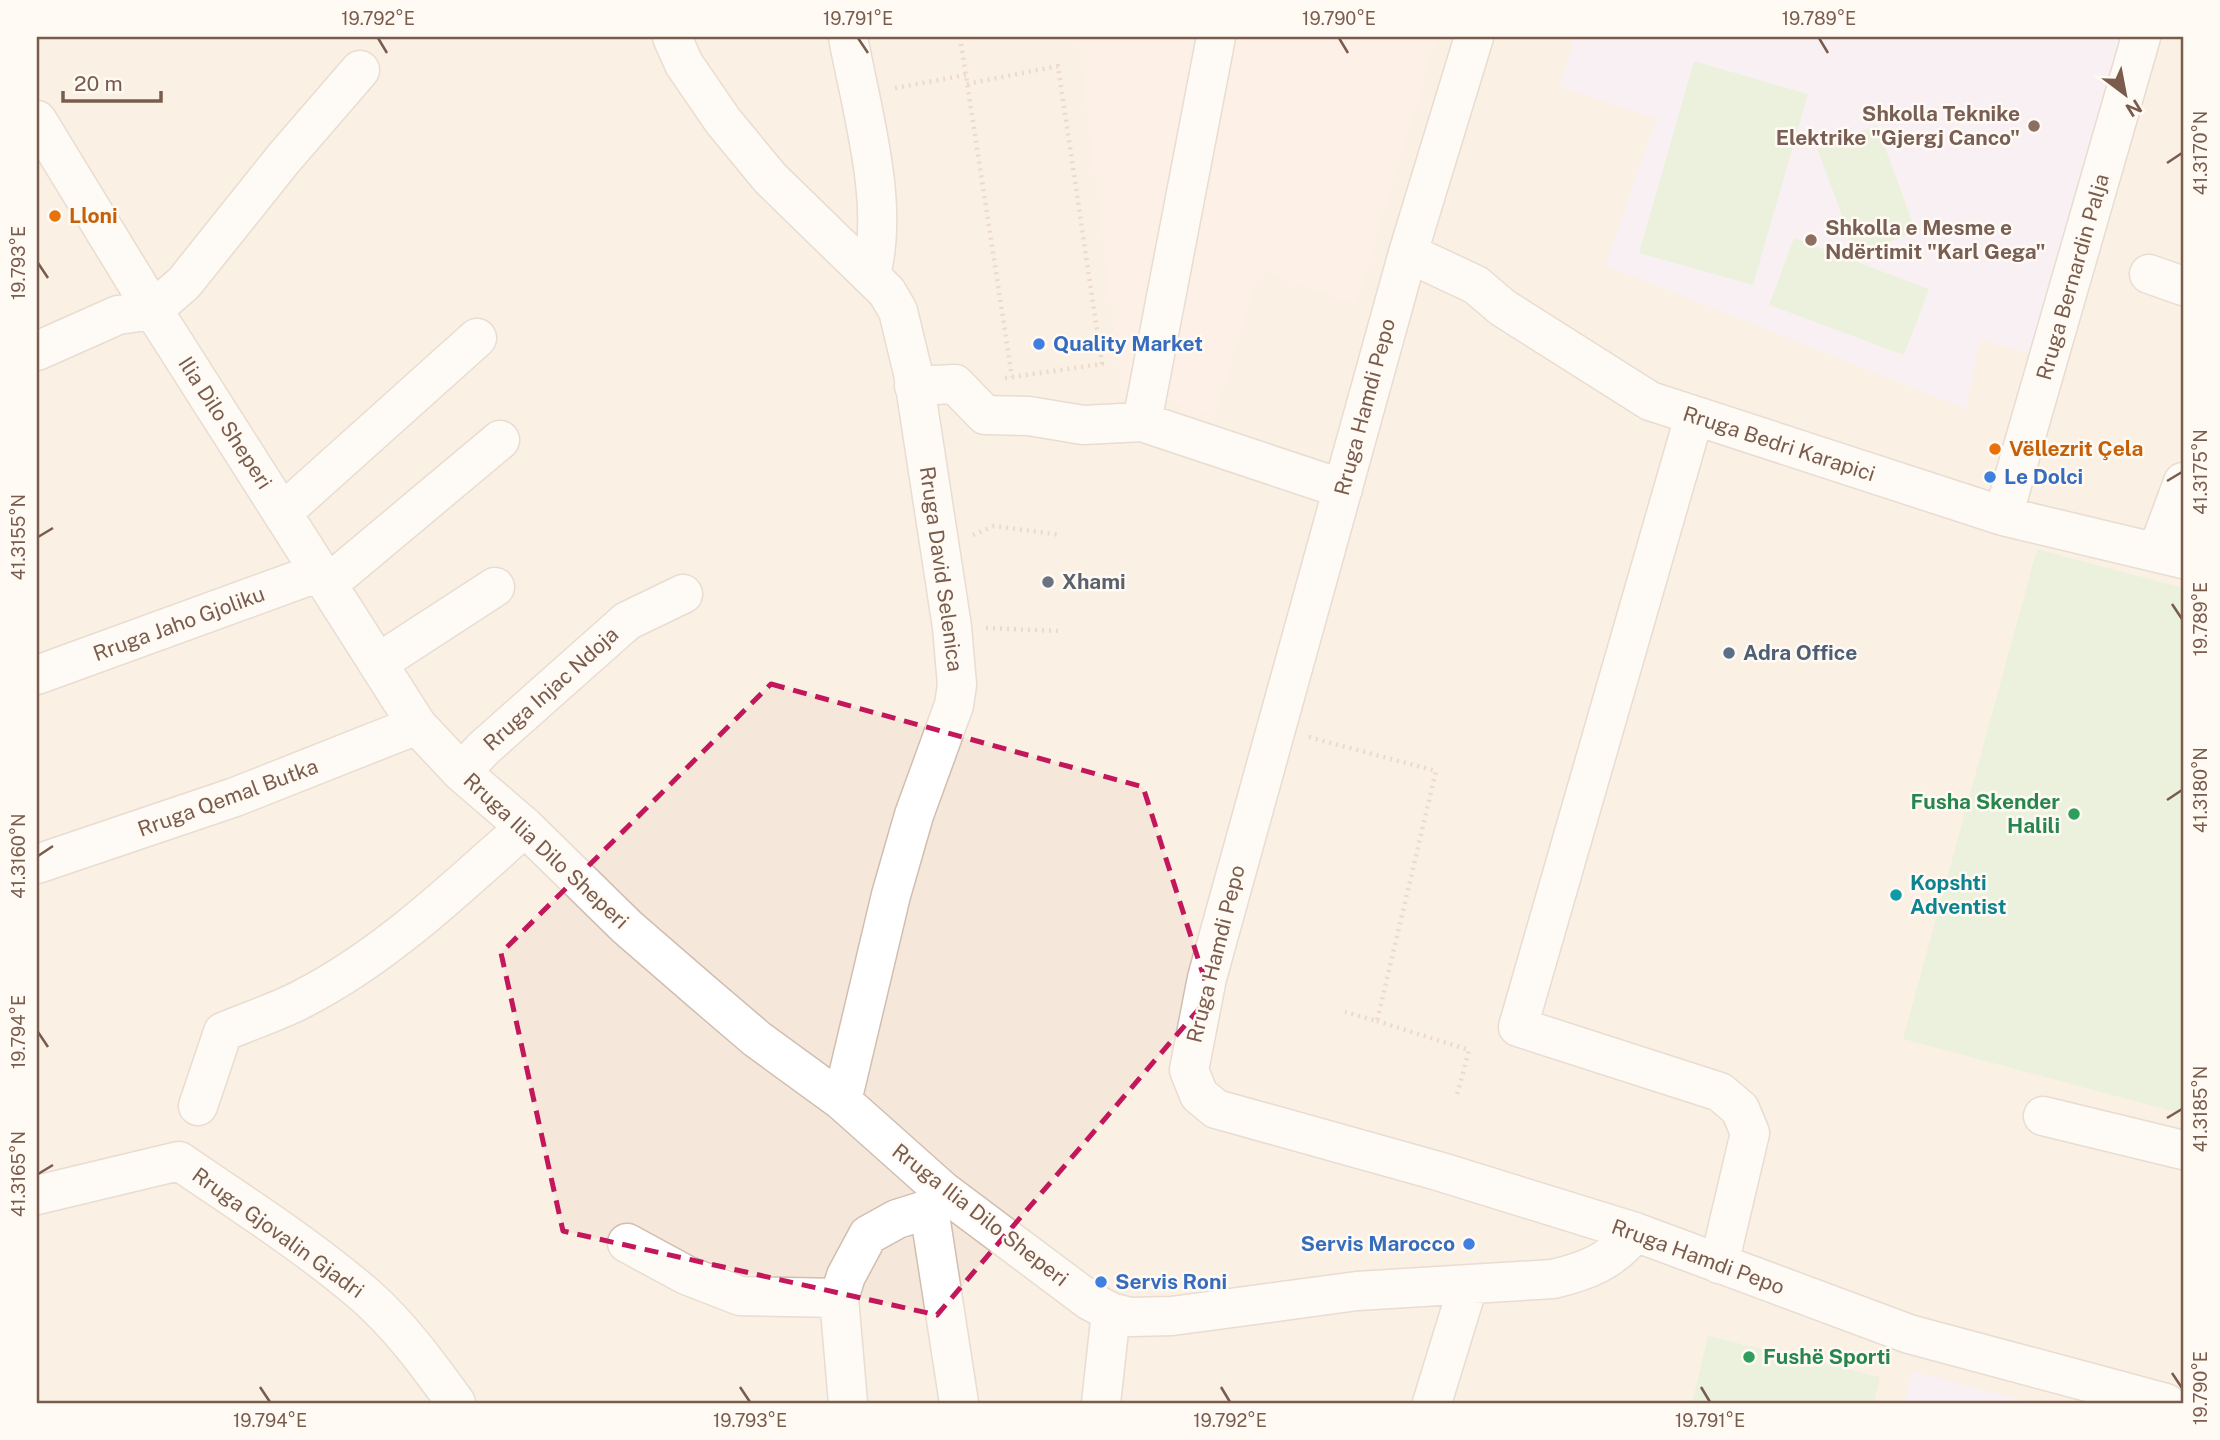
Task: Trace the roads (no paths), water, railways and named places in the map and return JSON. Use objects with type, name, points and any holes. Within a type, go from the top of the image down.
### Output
[{"type":"street","name":"Rruga David Selenica","points":[[673,37],[684,64],[723,121],[762,169],[871,274],[898,311],[914,386],[951,627],[957,685],[954,705],[914,814],[891,894],[842,1101]]},
{"type":"street","points":[[848,37],[876,196],[879,245],[871,274]]},
{"type":"street","points":[[1142,422],[1216,37]]},
{"type":"street","name":"Rruga Hamdi Pepo","points":[[1474,37],[1408,253],[1198,1013],[1189,1070],[1199,1095],[1216,1109],[1438,1171],[1635,1232],[1909,1334],[2166,1403]]},
{"type":"street","name":"Rruga Bernardin Palja","points":[[2003,516],[2141,37]]},
{"type":"street","points":[[37,351],[118,314],[153,310],[184,284],[284,158],[360,70]]},
{"type":"street","name":"Ilia Dilo Sheperi","points":[[37,121],[153,310],[417,725]]},
{"type":"street","name":"Rruga Bedri Karapici","points":[[1408,253],[1476,285],[1503,308],[1650,401],[2003,516],[2170,555]]},
{"type":"street","points":[[282,513],[477,338]]},
{"type":"street","points":[[914,386],[955,384],[985,415],[1029,415],[1083,425],[1142,422],[1343,489]]},
{"type":"street","points":[[1694,417],[1518,1027],[1720,1092],[1740,1109],[1750,1133],[1719,1264]]},
{"type":"street","points":[[324,578],[499,440]]},
{"type":"street","points":[[2170,555],[2183,482]]},
{"type":"street","name":"Rruga Jaho Gjoliku","points":[[37,675],[324,578]]},
{"type":"street","points":[[378,663],[495,587]]},
{"type":"street","name":"Rruga Injac Ndoja","points":[[461,772],[484,748],[627,621],[683,594]]},
{"type":"street","name":"Rruga Ilia Dilo Sheperi","points":[[417,725],[461,772],[525,827],[636,936],[757,1039],[842,1101],[936,1200],[1111,1312],[1130,1317],[1172,1316],[1357,1292],[1553,1279],[1581,1272],[1623,1248],[1635,1232]]},
{"type":"street","name":"Rruga Qemal Butka","points":[[37,864],[235,797],[417,725]]},
{"type":"street","points":[[198,1107],[223,1032],[302,999],[365,962],[433,909],[525,827]]},
{"type":"street","points":[[2043,1115],[2183,1150]]},
{"type":"street","name":"Rruga Gjovalin Gjadri","points":[[37,1195],[179,1161],[312,1253],[368,1297],[423,1357],[456,1403]]},
{"type":"street","points":[[848,1403],[839,1298],[846,1276],[868,1235],[936,1200],[959,1403]]},
{"type":"street","points":[[627,1243],[686,1275],[740,1296],[839,1298]]},
{"type":"street","points":[[1432,1403],[1468,1286]]},
{"type":"street","points":[[1101,1403],[1111,1312]]},
{"type":"place","name":"Shkolla Teknike Elektrike \"Gjergj Canco\"","points":[[2034,126]]},
{"type":"place","name":"Lloni","points":[[55,216]]},
{"type":"place","name":"Shkolla e Mesme e Ndërtimit \"Karl Gega\"","points":[[1811,240]]},
{"type":"place","name":"Quality Market","points":[[1039,344]]},
{"type":"place","name":"Vëllezrit Çela","points":[[1995,449]]},
{"type":"place","name":"Le Dolci","points":[[1990,477]]},
{"type":"place","name":"Xhami","points":[[1048,582]]},
{"type":"place","name":"Adra Office","points":[[1729,653]]},
{"type":"place","name":"Fusha Skender Halili","points":[[2074,814]]},
{"type":"place","name":"Kopshti Adventist","points":[[1896,895]]},
{"type":"place","name":"Servis Marocco","points":[[1469,1244]]},
{"type":"place","name":"Servis Roni","points":[[1101,1282]]},
{"type":"place","name":"Fushë Sporti","points":[[1749,1357]]}]
